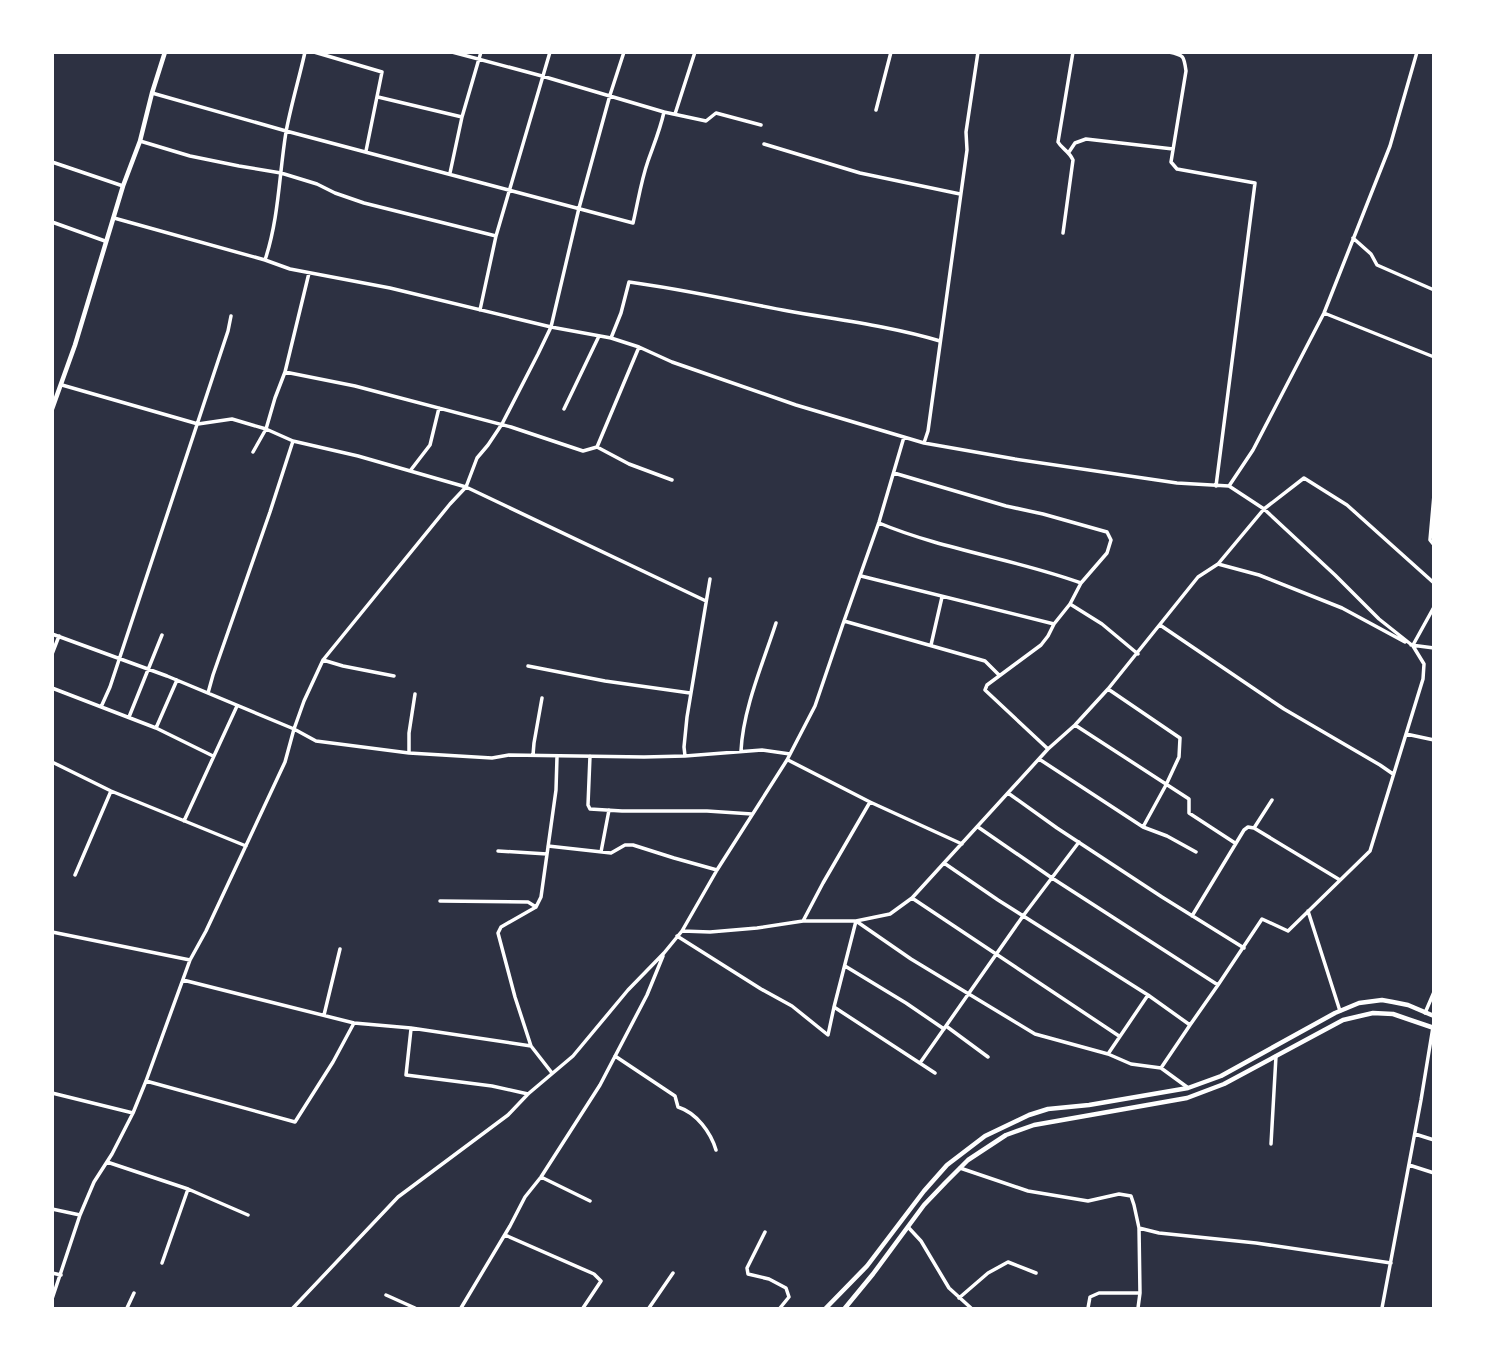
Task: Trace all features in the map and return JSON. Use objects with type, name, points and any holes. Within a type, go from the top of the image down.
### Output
[{"type":"main road","points":[[52,409],[62,385],[123,186],[140,141],[165,52]]},
{"type":"main road","points":[[826,1308],[867,1266],[947,1165],[985,1136],[1048,1109],[1089,1105],[1188,1088],[1221,1076],[1359,1003],[1382,1000],[1433,1016]]},
{"type":"main road","points":[[845,1308],[924,1205],[968,1160],[1006,1135],[1034,1125],[1187,1098],[1224,1084],[1343,1020],[1373,1013],[1393,1014],[1433,1027]]},
{"type":"street","points":[[265,260],[277,215],[286,131],[305,52]]},
{"type":"street","points":[[314,52],[382,72],[366,151]]},
{"type":"street","points":[[452,52],[664,112],[706,121],[716,113],[761,125]]},
{"type":"street","points":[[450,173],[481,52]]},
{"type":"street","points":[[480,310],[496,236],[550,52]]},
{"type":"street","points":[[52,1299],[80,1215],[94,1182],[132,1113],[190,960],[285,762],[304,701],[323,660],[466,487],[477,458],[502,424],[551,327],[579,208],[624,52]]},
{"type":"street","points":[[676,114],[695,52]]},
{"type":"street","points":[[876,110],[891,52]]},
{"type":"street","points":[[1063,233],[1073,160],[1058,142],[1073,52]]},
{"type":"street","points":[[1168,52],[1180,54],[1185,59],[1186,71],[1171,162],[1177,169],[1255,183],[1216,486]]},
{"type":"street","points":[[1229,486],[1253,450],[1324,313],[1390,146],[1418,52]]},
{"type":"street","points":[[924,443],[928,431],[967,150],[966,132],[976,53]]},
{"type":"street","points":[[152,93],[634,223],[642,181],[660,132],[664,112]]},
{"type":"street","points":[[378,97],[463,117]]},
{"type":"street","points":[[1069,152],[1074,144],[1086,139],[1174,149]]},
{"type":"street","points":[[140,141],[202,159],[281,173],[365,203],[496,236]]},
{"type":"street","points":[[764,144],[860,173],[960,194]]},
{"type":"street","points":[[52,162],[123,186]]},
{"type":"street","points":[[113,218],[290,269],[390,288],[551,327],[611,338],[796,405],[924,443],[1177,483],[1229,486],[1264,509],[1379,619],[1413,646],[1424,664],[1423,679],[1370,851],[1288,931],[1262,919],[1161,1068]]},
{"type":"street","points":[[52,222],[105,241]]},
{"type":"street","points":[[1353,238],[1377,265],[1433,290]]},
{"type":"street","points":[[253,452],[266,429],[285,372],[310,273]]},
{"type":"street","points":[[611,338],[629,282],[906,330],[940,341]]},
{"type":"street","points":[[1324,313],[1433,358]]},
{"type":"street","points":[[101,708],[198,424],[231,316]]},
{"type":"street","points":[[564,409],[599,336]]},
{"type":"street","points":[[597,447],[639,347]]},
{"type":"street","points":[[285,372],[355,386],[502,424],[583,451],[597,447],[629,464],[672,480]]},
{"type":"street","points":[[62,385],[198,424],[232,419],[266,429],[293,441],[358,456],[466,487],[706,601]]},
{"type":"street","points":[[410,471],[430,445],[439,408]]},
{"type":"street","points":[[293,1308],[398,1197],[508,1115],[528,1094],[573,1056],[682,931],[787,760],[815,706],[904,437]]},
{"type":"street","points":[[208,693],[293,441]]},
{"type":"street","points":[[894,472],[1006,506],[1107,532],[1111,540],[1107,553],[1081,583],[1070,604],[1041,645],[986,685],[985,690],[1048,749]]},
{"type":"street","points":[[682,931],[757,929],[803,921],[856,921],[890,914],[912,898],[1048,749],[1075,725],[1108,689],[1198,577],[1218,564],[1264,509],[1304,478],[1347,505],[1433,583]]},
{"type":"street","points":[[1433,495],[1430,540],[1433,545]]},
{"type":"street","points":[[878,522],[904,533],[1081,583]]},
{"type":"street","points":[[1218,564],[1259,575],[1342,608],[1413,646],[1433,648]]},
{"type":"street","points":[[860,576],[1054,624]]},
{"type":"street","points":[[685,756],[690,694],[710,579]]},
{"type":"street","points":[[931,645],[942,597]]},
{"type":"street","points":[[1070,604],[1102,624],[1138,654]]},
{"type":"street","points":[[1413,646],[1433,607]]},
{"type":"street","points":[[844,621],[985,661],[999,675]]},
{"type":"street","points":[[741,751],[754,689],[776,623]]},
{"type":"street","points":[[1160,625],[1284,709],[1393,774]]},
{"type":"street","points":[[52,634],[177,680],[294,729],[316,741],[409,753],[492,758],[509,755],[685,756],[762,750],[790,754]]},
{"type":"street","points":[[129,717],[162,635]]},
{"type":"street","points":[[52,653],[59,636]]},
{"type":"street","points":[[323,660],[394,676]]},
{"type":"street","points":[[528,666],[690,694]]},
{"type":"street","points":[[156,729],[177,680]]},
{"type":"street","points":[[52,688],[129,717],[213,756]]},
{"type":"street","points":[[1108,689],[1180,737],[1179,757],[1143,827]]},
{"type":"street","points":[[409,753],[415,694]]},
{"type":"street","points":[[533,755],[542,698]]},
{"type":"street","points":[[184,821],[237,706]]},
{"type":"street","points":[[1075,725],[1189,799],[1189,813],[1235,843]]},
{"type":"street","points":[[1406,734],[1433,740]]},
{"type":"street","points":[[552,1073],[531,1046],[498,933],[501,926],[536,907],[541,897],[556,790],[557,756]]},
{"type":"street","points":[[590,756],[590,808],[752,814]]},
{"type":"street","points":[[1039,759],[1143,827],[1167,835],[1196,852]]},
{"type":"street","points":[[787,760],[962,844]]},
{"type":"street","points":[[52,762],[111,791],[246,846]]},
{"type":"street","points":[[75,875],[111,791]]},
{"type":"street","points":[[1008,793],[1244,948]]},
{"type":"street","points":[[1254,828],[1272,800]]},
{"type":"street","points":[[803,921],[870,802]]},
{"type":"street","points":[[601,852],[609,810]]},
{"type":"street","points":[[978,827],[1218,985]]},
{"type":"street","points":[[1192,916],[1235,843],[1248,827],[1254,828],[1340,880]]},
{"type":"street","points":[[920,1063],[1023,916],[1079,842]]},
{"type":"street","points":[[548,846],[611,853],[625,845],[633,845],[717,870]]},
{"type":"street","points":[[498,851],[547,854]]},
{"type":"street","points":[[944,863],[1190,1025]]},
{"type":"street","points":[[912,898],[1119,1036]]},
{"type":"street","points":[[440,901],[528,902],[536,907]]},
{"type":"street","points":[[1308,911],[1340,1011]]},
{"type":"street","points":[[677,936],[792,1006],[828,1035],[856,921]]},
{"type":"street","points":[[856,921],[911,959],[1035,1034],[1108,1054],[1131,1064],[1161,1068],[1188,1088]]},
{"type":"street","points":[[52,932],[190,960]]},
{"type":"street","points":[[324,1015],[340,949]]},
{"type":"street","points":[[461,1308],[525,1197],[541,1177],[600,1084],[656,976],[664,953]]},
{"type":"street","points":[[845,966],[988,1057]]},
{"type":"street","points":[[183,980],[354,1023],[411,1028],[531,1046]]},
{"type":"street","points":[[1425,1013],[1433,992]]},
{"type":"street","points":[[1108,1054],[1148,995]]},
{"type":"street","points":[[834,1007],[935,1073]]},
{"type":"street","points":[[146,1081],[295,1122],[354,1023]]},
{"type":"street","points":[[1382,1308],[1433,1027]]},
{"type":"street","points":[[411,1028],[406,1075],[492,1086],[528,1094]]},
{"type":"street","points":[[615,1056],[675,1096],[678,1107],[686,1110],[712,1137],[716,1150]]},
{"type":"street","points":[[1271,1144],[1276,1056]]},
{"type":"street","points":[[52,1093],[132,1113]]},
{"type":"street","points":[[1415,1134],[1433,1140]]},
{"type":"street","points":[[107,1161],[188,1189],[248,1215]]},
{"type":"street","points":[[1409,1165],[1433,1173]]},
{"type":"street","points":[[960,1168],[1028,1191],[1088,1201],[1119,1194],[1131,1196],[1139,1228],[1138,1308]]},
{"type":"street","points":[[541,1177],[590,1201]]},
{"type":"street","points":[[162,1263],[188,1189]]},
{"type":"street","points":[[52,1209],[80,1215]]},
{"type":"street","points":[[908,1227],[920,1241],[949,1288],[971,1308]]},
{"type":"street","points":[[1139,1228],[1159,1233],[1256,1243],[1391,1263]]},
{"type":"street","points":[[765,1232],[747,1268],[748,1274],[769,1279],[786,1288],[789,1297],[780,1308]]},
{"type":"street","points":[[505,1235],[594,1274],[601,1281],[583,1308]]},
{"type":"street","points":[[959,1298],[988,1273],[1008,1262],[1036,1273]]},
{"type":"street","points":[[52,1273],[61,1275]]},
{"type":"street","points":[[649,1308],[673,1273]]},
{"type":"street","points":[[127,1308],[134,1293]]},
{"type":"street","points":[[1088,1308],[1090,1297],[1099,1293],[1140,1293]]},
{"type":"street","points":[[386,1296],[415,1308]]}]
